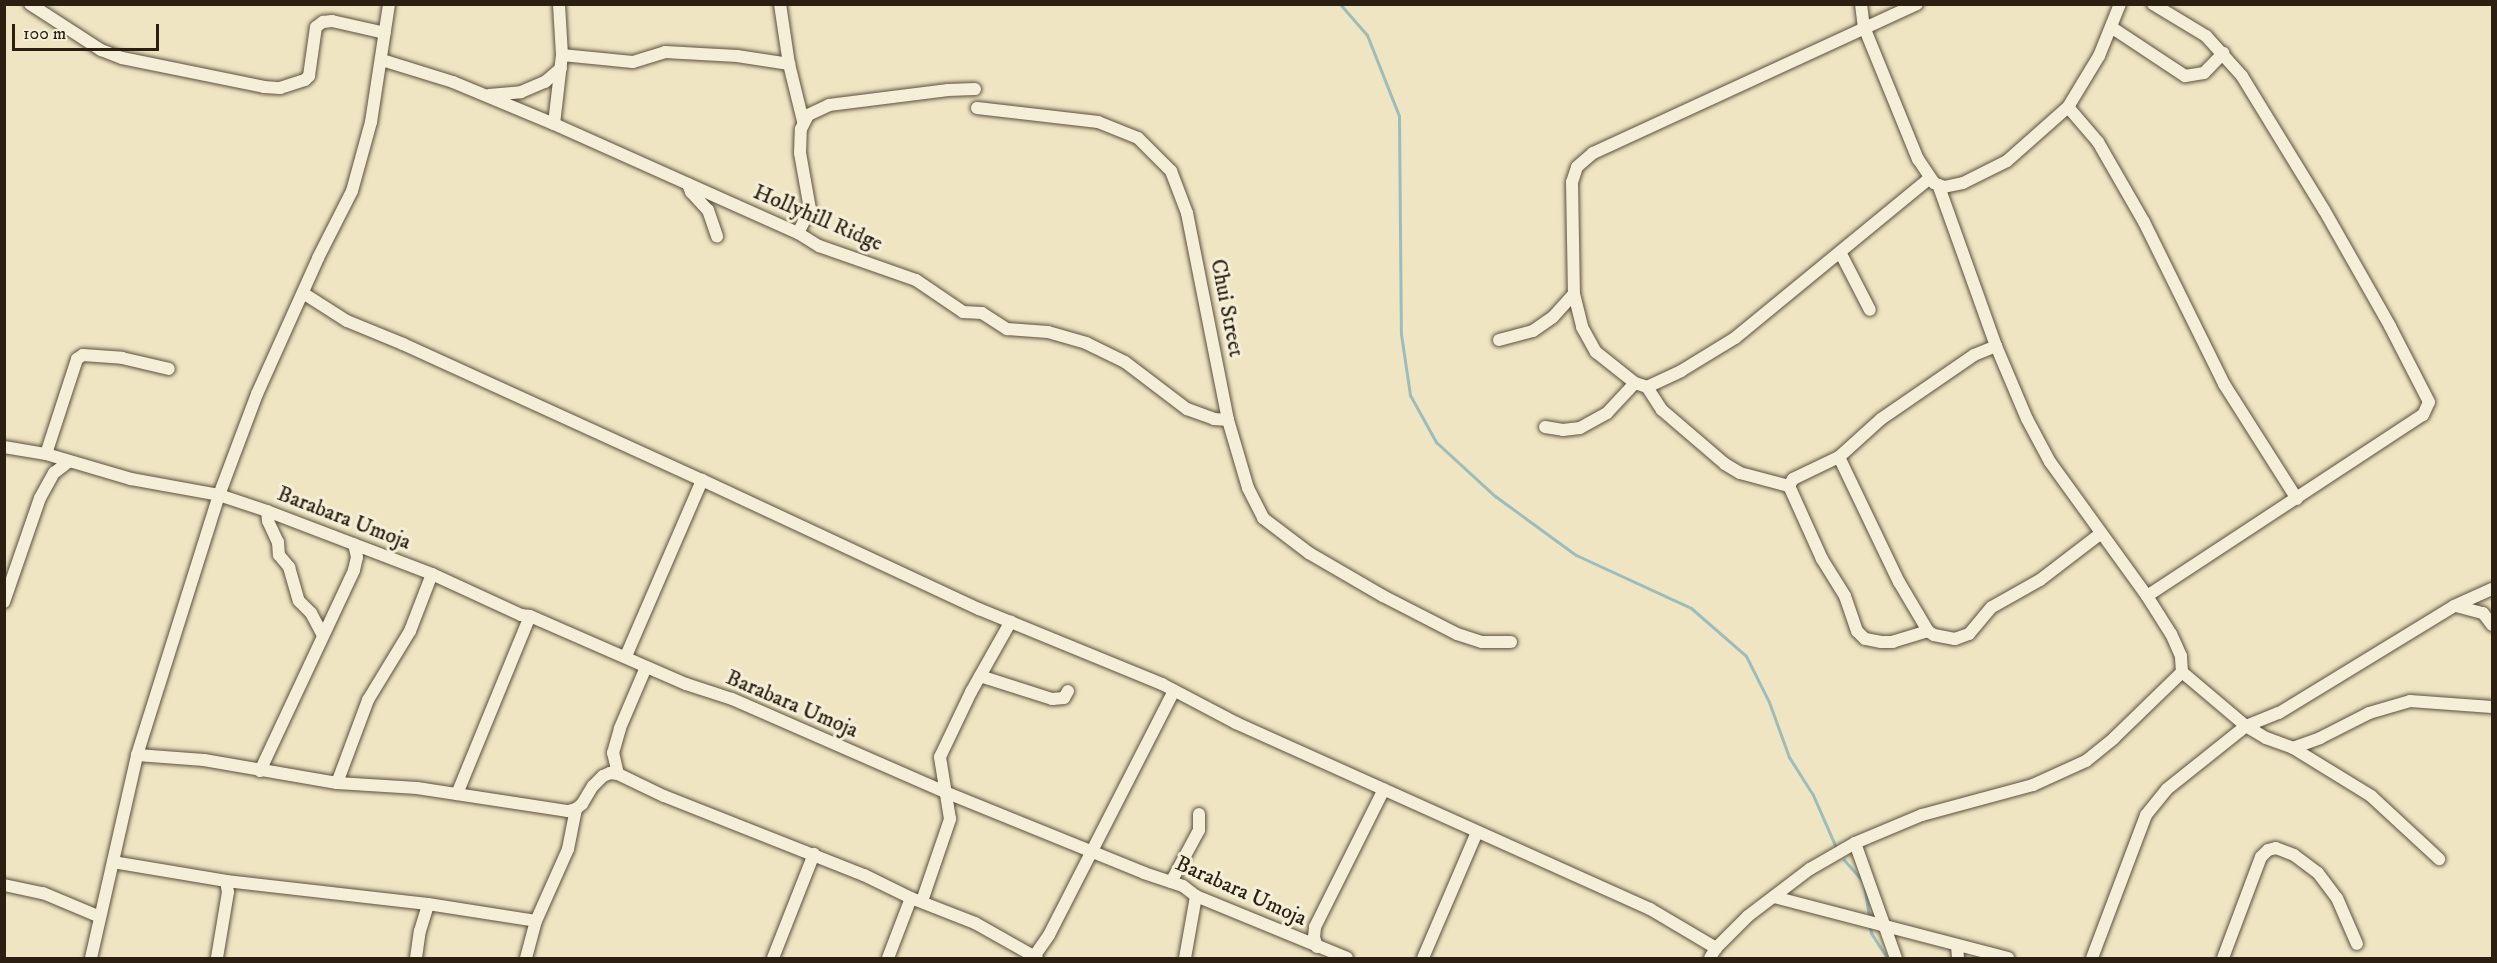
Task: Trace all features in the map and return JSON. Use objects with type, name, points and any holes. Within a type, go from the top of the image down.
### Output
[{"type":"street","points":[[30,4],[101,50],[122,58],[264,87],[280,88],[305,80],[309,76],[316,27],[323,22],[332,21],[385,33]]},
{"type":"street","points":[[91,958],[136,755],[219,495],[257,394],[352,191],[371,122],[389,4]]},
{"type":"street","points":[[554,124],[562,55],[559,4]]},
{"type":"street","points":[[780,4],[789,64],[803,121],[800,153],[810,209],[798,233]]},
{"type":"street","points":[[1862,4],[1864,27],[1918,159],[1934,182],[1996,346],[2049,462],[2147,596],[2171,634],[2181,656],[2182,672],[2246,726],[2266,738],[2293,748],[2371,796],[2439,859]]},
{"type":"street","points":[[1789,486],[1740,473],[1725,465],[1662,410],[1641,385],[1596,352],[1576,311],[1572,182],[1577,167],[1593,153],[1736,90],[1864,27],[1917,4]]},
{"type":"street","points":[[1545,427],[1563,430],[1580,428],[1607,413],[1641,385],[1681,371],[1735,338],[1840,252],[1934,182],[1963,183],[2007,161],[2068,106],[2099,56],[2120,4]]},
{"type":"street","points":[[2147,596],[2423,415],[2429,402],[2395,335],[2324,210],[2259,103],[2223,53],[2206,36],[2153,4]]},
{"type":"street","points":[[2111,27],[2186,76],[2204,73],[2223,53]]},
{"type":"street","points":[[562,55],[633,62],[665,52],[737,56],[789,64]]},
{"type":"street","name":"Hollyhill Ridge","points":[[382,60],[453,82],[554,124],[798,233],[819,246],[916,280],[963,312],[982,313],[1007,329],[1047,332],[1086,343],[1125,362],[1187,409],[1214,419],[1228,420]]},
{"type":"street","points":[[482,95],[521,92],[545,82],[561,68]]},
{"type":"street","points":[[803,121],[808,115],[829,105],[948,90],[975,89]]},
{"type":"street","points":[[2068,106],[2098,142],[2133,202],[2172,273],[2224,384],[2297,499]]},
{"type":"street","name":"Chui Street","points":[[976,108],[1108,126],[1138,138],[1171,171],[1186,213],[1228,420],[1248,488],[1263,518],[1309,553],[1383,596],[1457,634],[1482,642],[1511,642]]},
{"type":"street","points":[[688,184],[691,192],[708,210],[717,236]]},
{"type":"street","points":[[1840,252],[1870,309]]},
{"type":"street","points":[[303,293],[347,321],[702,480],[979,609],[1174,691],[1236,723],[1650,909],[1713,953],[1748,916],[1810,869],[1855,843],[1922,815],[2033,784],[2086,761],[2114,738],[2182,672]]},
{"type":"street","points":[[1499,340],[1533,331],[1553,317],[1574,294]]},
{"type":"street","points":[[1789,486],[1793,479],[1839,457],[1881,419],[1974,355],[1996,346]]},
{"type":"street","points":[[46,454],[77,359],[83,355],[122,358],[169,369]]},
{"type":"street","name":"Barabara Umoja","points":[[4,447],[46,454],[131,479],[219,495],[354,544],[432,574],[521,615],[530,616],[626,656],[646,667],[732,699],[945,792],[1171,882],[1196,896],[1325,952],[1347,958]]},
{"type":"street","points":[[1839,457],[1899,582],[1928,631]]},
{"type":"street","points":[[4,602],[40,498],[54,473],[68,462]]},
{"type":"street","points":[[626,656],[702,480]]},
{"type":"street","points":[[1789,486],[1822,559],[1845,596],[1857,631],[1865,639],[1881,642],[1893,642],[1928,631],[1955,639],[1969,633],[1992,607],[2040,580],[2100,534]]},
{"type":"street","points":[[267,511],[268,521],[278,542],[279,555],[289,567],[299,601],[311,613],[322,634]]},
{"type":"street","points":[[260,771],[322,634],[354,570],[357,557],[354,544]]},
{"type":"street","points":[[337,783],[368,699],[410,631],[432,574]]},
{"type":"street","points":[[2092,958],[2146,815],[2167,789],[2246,726],[2279,713],[2454,606],[2493,589]]},
{"type":"street","points":[[2454,606],[2483,613],[2493,625]]},
{"type":"street","points":[[457,794],[530,616]]},
{"type":"street","points":[[888,958],[917,900],[950,819],[940,758],[945,742],[1011,621]]},
{"type":"street","points":[[614,770],[613,753],[620,729],[646,667]]},
{"type":"street","points":[[980,676],[1052,699],[1064,698],[1068,691]]},
{"type":"street","points":[[614,770],[736,825],[814,854],[975,923],[1035,958],[1174,691]]},
{"type":"street","points":[[2293,748],[2320,738],[2369,713],[2410,701],[2493,707]]},
{"type":"street","points":[[136,755],[204,760],[337,783],[417,788],[568,811],[576,809]]},
{"type":"street","points":[[526,958],[536,921],[568,849],[576,809],[593,786],[614,770]]},
{"type":"street","points":[[1325,952],[1314,937],[1315,927],[1384,789]]},
{"type":"street","points":[[1171,882],[1199,830],[1199,814]]},
{"type":"street","points":[[1423,958],[1477,832]]},
{"type":"street","points":[[1855,843],[1885,928],[1887,941],[1896,958]]},
{"type":"street","points":[[2223,958],[2261,857],[2268,850],[2276,848],[2294,855],[2319,873],[2337,898],[2357,944]]},
{"type":"street","points":[[773,958],[814,854]]},
{"type":"street","points":[[113,862],[226,881],[428,904],[536,921]]},
{"type":"street","points":[[217,958],[228,892],[226,881]]},
{"type":"street","points":[[4,885],[43,893],[100,917]]},
{"type":"street","points":[[1185,958],[1196,896]]},
{"type":"street","points":[[1774,897],[1885,928],[1957,952],[2008,958]]},
{"type":"street","points":[[416,958],[420,931],[428,904]]},
{"type":"waterway","points":[[1340,4],[1367,35],[1399,116],[1401,334],[1410,395],[1436,442],[1495,496],[1576,555],[1691,608],[1746,656],[1769,702],[1789,757],[1813,795],[1835,845]]},
{"type":"waterway","points":[[1844,860],[1864,882],[1869,919]]},
{"type":"waterway","points":[[1870,926],[1871,933],[1887,958]]}]
